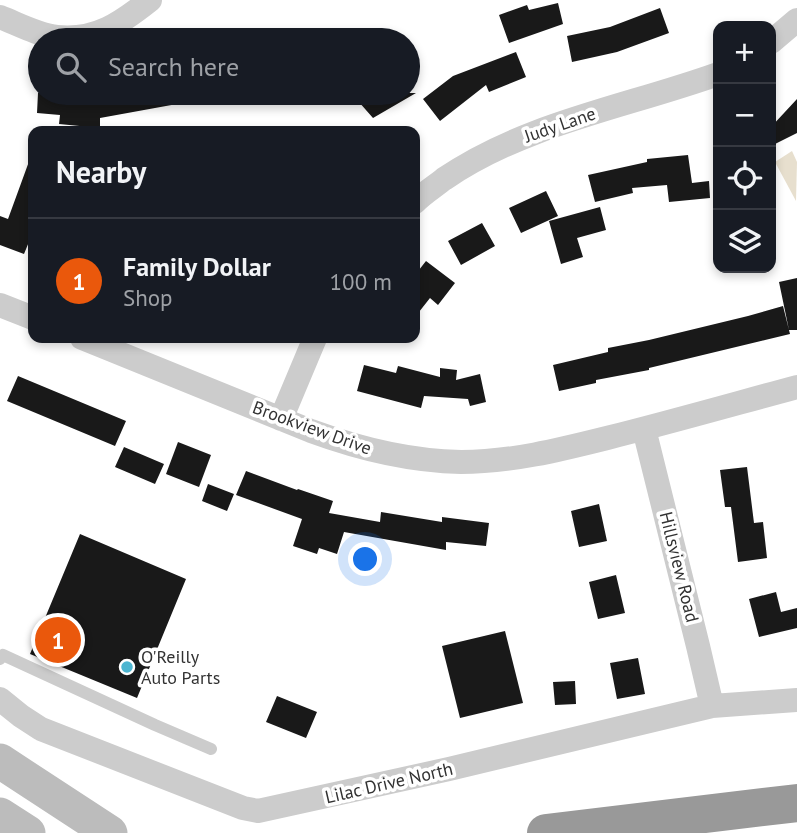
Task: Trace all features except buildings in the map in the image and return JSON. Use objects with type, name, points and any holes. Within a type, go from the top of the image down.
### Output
[{"type":"highway","points":[[545,833],[797,803]]},
{"type":"street","points":[[110,28],[150,0]]},
{"type":"street","points":[[0,17],[28,29]]},
{"type":"street","points":[[776,38],[797,20]]},
{"type":"street","name":"Judy Lane","points":[[420,198],[460,168],[504,145],[559,123],[713,76]]},
{"type":"street","points":[[0,304],[28,316]]},
{"type":"street","name":"Brookview Drive","points":[[94,343],[331,439],[370,450],[431,460],[463,462],[543,453],[644,429],[797,387]]},
{"type":"street","points":[[281,419],[313,343]]},
{"type":"street","name":"Hillsview Road","points":[[644,429],[712,706]]},
{"type":"street","name":"Lilac Drive North","points":[[0,699],[41,729],[243,808],[258,811],[449,769],[712,706],[797,701]]},
{"type":"street","points":[[0,761],[110,833]]},
{"type":"street","points":[[0,816],[15,833]]},
{"type":"street","points":[[0,816],[28,833]]},
{"type":"lane","points":[[1,655],[211,749]]},
{"type":"shaded area","points":[[792,151],[797,162],[796,201],[776,164]]},
{"type":"place","name":"Family Dollar","points":[[58,640]]},
{"type":"place","name":"O'Reilly Auto Parts","points":[[127,667]]}]
